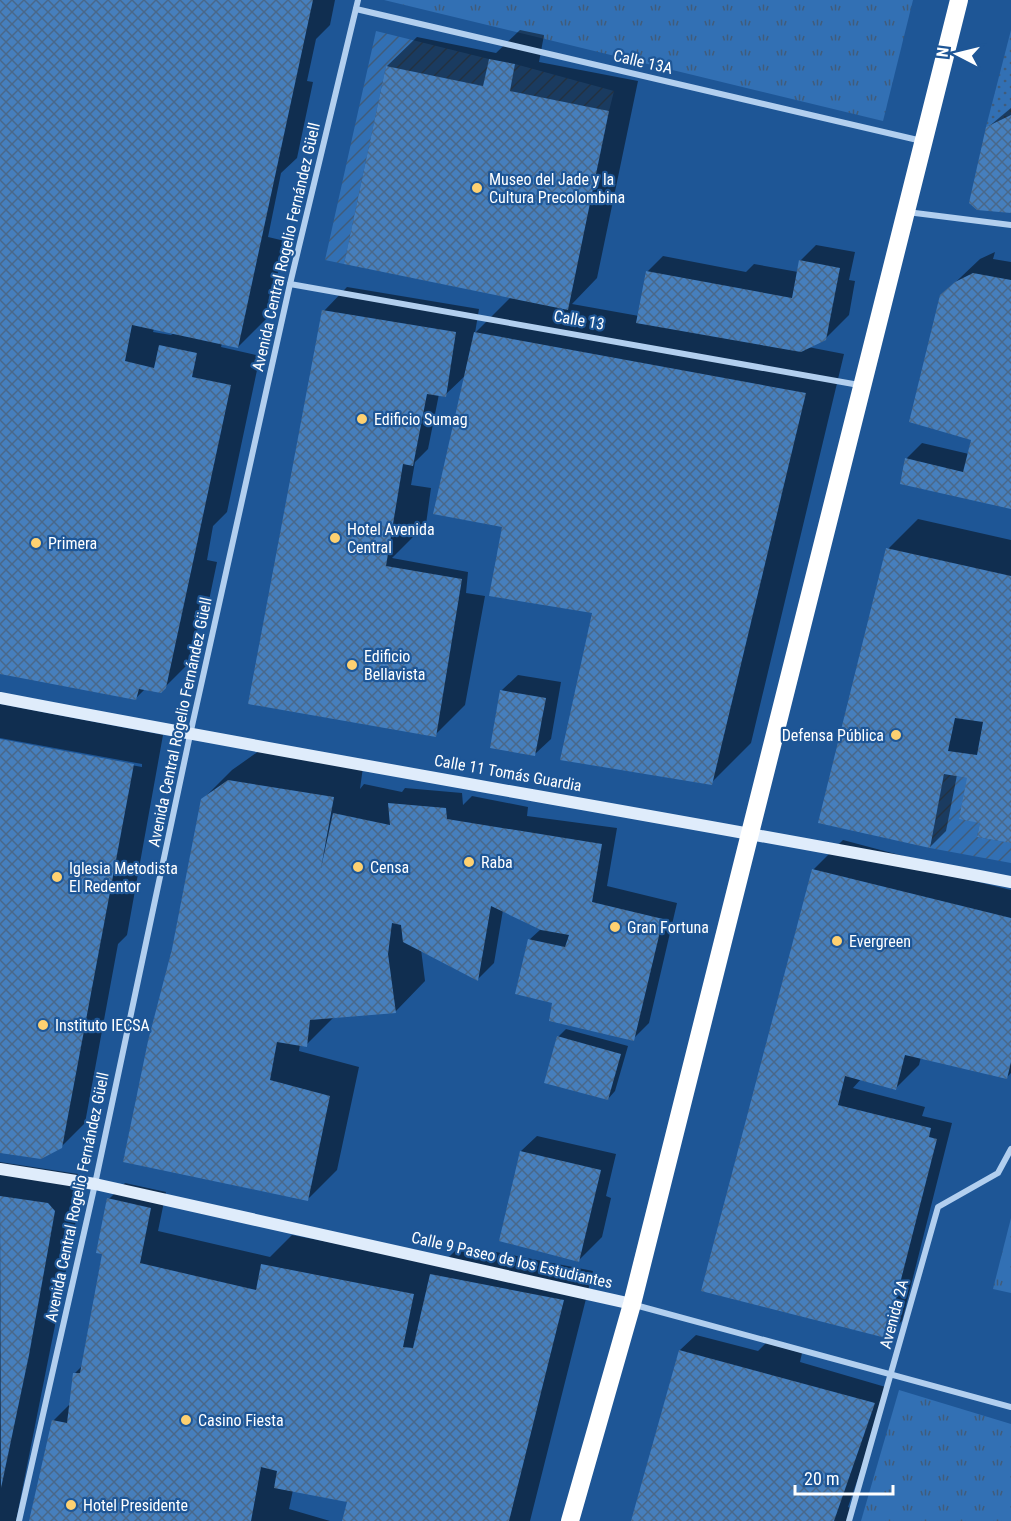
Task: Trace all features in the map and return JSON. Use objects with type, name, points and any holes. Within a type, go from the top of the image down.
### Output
[{"type":"highway","points":[[570,1521],[632,1304],[959,0]]},
{"type":"street","name":"Avenida Central Rogelio Fernández Güell","points":[[19,1521],[95,1184],[190,735],[290,284],[358,0]]},
{"type":"street","name":"Calle 13A","points":[[356,9],[924,141]]},
{"type":"street","points":[[905,212],[1011,225]]},
{"type":"street","name":"Calle 13","points":[[290,284],[863,386]]},
{"type":"street","name":"Calle 11 Tomás Guardia","points":[[0,698],[190,735],[751,832],[1011,882]]},
{"type":"street","name":"Avenida 2A","points":[[849,1521],[938,1207],[998,1173],[1011,1149]]},
{"type":"street","name":"Calle 9 Paseo de los Estudiantes","points":[[0,1169],[95,1184],[632,1304],[1011,1407]]},
{"type":"green space","points":[[384,0],[913,0],[883,121]]},
{"type":"green space","points":[[1011,30],[1011,115],[986,127]]},
{"type":"green space","points":[[376,31],[489,59],[483,86],[386,66],[344,264],[325,260]]},
{"type":"green space","points":[[515,64],[614,91],[609,111],[510,91]]},
{"type":"green space","points":[[944,774],[967,778],[980,823],[977,837],[1011,843],[1011,863],[930,848]]},
{"type":"green space","points":[[1011,1218],[1011,1293],[993,1289]]},
{"type":"green space","points":[[899,1390],[1011,1424],[1011,1521],[861,1521]]},
{"type":"building","points":[[0,0],[313,0],[238,348],[132,325],[125,361],[154,368],[159,345],[197,353],[192,377],[231,385],[166,688],[161,693],[139,689],[136,700],[0,674]]},
{"type":"building","name":"Museo del Jade y la Cultura Precolombina","points":[[489,59],[515,64],[510,91],[609,111],[568,310],[344,264],[386,66],[483,86]]},
{"type":"building","points":[[1011,115],[1011,213],[977,210],[969,203],[986,127]]},
{"type":"building","points":[[799,260],[840,268],[826,340],[801,352],[636,323],[646,271],[792,298]]},
{"type":"building","points":[[973,273],[1011,280],[1011,509],[900,484],[905,458],[963,472],[971,440],[909,422],[940,295],[955,282]]},
{"type":"building","points":[[322,310],[456,332],[446,397],[427,394],[413,466],[403,464],[386,566],[462,579],[436,737],[248,704]]},
{"type":"building","points":[[474,332],[806,393],[712,785],[560,760],[592,613],[489,596],[502,527],[433,514]]},
{"type":"building","points":[[886,548],[1011,576],[1011,843],[977,837],[980,823],[959,819],[967,778],[944,774],[930,848],[818,823]],"holes":[[[955,718],[983,722],[977,755],[948,751]]]},
{"type":"building","points":[[500,690],[546,698],[535,756],[490,748]]},
{"type":"building","points":[[0,739],[134,764],[62,1148],[41,1159],[0,1153]]},
{"type":"building","points":[[228,780],[334,797],[321,868],[333,813],[390,825],[388,803],[446,808],[447,819],[602,844],[592,902],[663,919],[634,1041],[549,1021],[552,1003],[515,994],[528,939],[565,947],[569,935],[541,930],[491,906],[478,981],[403,942],[401,925],[392,923],[388,954],[396,1013],[310,1020],[307,1047],[277,1042],[270,1080],[330,1096],[308,1201],[123,1162],[148,1041],[172,949],[201,799]]},
{"type":"building","points":[[812,869],[1011,918],[1011,1062],[1007,1079],[905,1055],[896,1090],[845,1076],[838,1105],[931,1128],[929,1137],[937,1139],[886,1338],[701,1291]]},
{"type":"building","points":[[557,1036],[621,1054],[608,1100],[544,1083]]},
{"type":"building","points":[[520,1151],[601,1170],[579,1262],[499,1241]]},
{"type":"building","points":[[0,1196],[48,1203],[55,1211],[29,1355],[1,1488]]},
{"type":"building","points":[[107,1198],[151,1208],[140,1263],[256,1290],[261,1264],[414,1294],[403,1347],[413,1348],[430,1274],[564,1300],[509,1521],[342,1521],[347,1502],[274,1488],[277,1471],[261,1467],[251,1521],[29,1521],[52,1420],[67,1423],[73,1373],[80,1373],[102,1254],[96,1253]]},
{"type":"building","points":[[679,1350],[875,1403],[834,1521],[631,1521]]},
{"type":"place","name":"Museo del Jade y la Cultura Precolombina","points":[[477,188]]},
{"type":"place","name":"Edificio Sumag","points":[[362,419]]},
{"type":"place","name":"Hotel Avenida Central","points":[[335,538]]},
{"type":"place","name":"Primera","points":[[36,543]]},
{"type":"place","name":"Edificio Bellavista","points":[[352,665]]},
{"type":"place","name":"Defensa Pública","points":[[896,735]]},
{"type":"place","name":"Raba","points":[[469,862]]},
{"type":"place","name":"Censa","points":[[358,867]]},
{"type":"place","name":"Iglesia Metodista El Redentor","points":[[57,877]]},
{"type":"place","name":"Gran Fortuna","points":[[615,927]]},
{"type":"place","name":"Evergreen","points":[[837,941]]},
{"type":"place","name":"Instituto IECSA","points":[[43,1025]]},
{"type":"place","name":"Casino Fiesta","points":[[186,1420]]},
{"type":"place","name":"Hotel Presidente","points":[[71,1505]]}]
